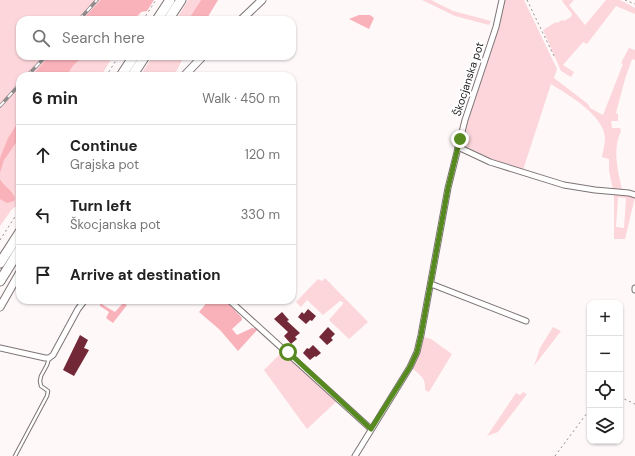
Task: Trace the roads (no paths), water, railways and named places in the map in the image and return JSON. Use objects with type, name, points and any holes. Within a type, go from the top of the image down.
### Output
[{"type":"highway","points":[[160,16],[170,0]]},
{"type":"highway","points":[[171,16],[181,0]]},
{"type":"highway","points":[[124,72],[131,60]]},
{"type":"highway","points":[[135,72],[142,60]]},
{"type":"highway","points":[[0,263],[16,238]]},
{"type":"highway","points":[[0,281],[16,256]]},
{"type":"street","points":[[245,16],[262,0]]},
{"type":"street","name":"Škocjanska pot","points":[[355,456],[410,367],[417,352],[448,188],[465,120],[496,27],[502,0]]},
{"type":"street","points":[[188,72],[199,60]]},
{"type":"street","points":[[458,147],[490,162],[564,185],[635,195]]},
{"type":"street","points":[[0,307],[16,279]]},
{"type":"street","points":[[430,284],[526,322]]},
{"type":"street","points":[[0,348],[49,358],[53,355],[82,304]]},
{"type":"street","points":[[233,304],[371,429]]},
{"type":"lane","points":[[15,456],[47,396],[48,391],[41,386],[40,381],[49,358]]},
{"type":"railway","points":[[83,16],[97,0]]},
{"type":"railway","points":[[31,72],[42,60]]},
{"type":"railway","points":[[0,106],[16,88]]}]
